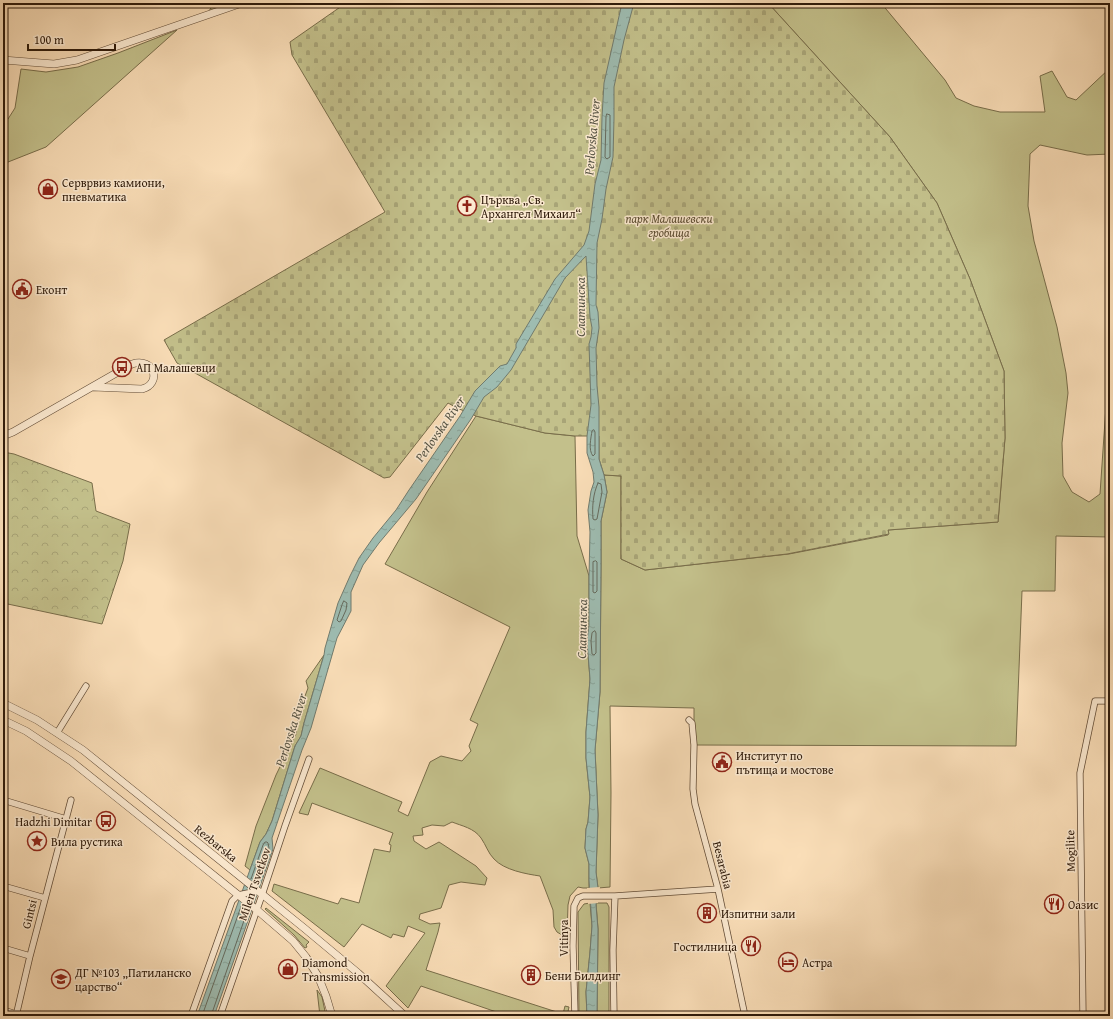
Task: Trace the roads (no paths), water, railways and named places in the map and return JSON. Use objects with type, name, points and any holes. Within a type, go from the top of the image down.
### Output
[{"type":"street","points":[[3,60],[54,64],[77,60],[242,3]]},
{"type":"street","points":[[3,436],[13,432],[132,364],[143,362],[152,367],[154,371],[152,382],[146,388],[93,387]]},
{"type":"street","points":[[57,733],[86,686]]},
{"type":"street","name":"Mogilite","points":[[1083,1016],[1080,773],[1095,701],[1110,701]]},
{"type":"street","name":"Rezbarska","points":[[3,703],[37,720],[83,750],[358,973],[405,1016]]},
{"type":"street","points":[[3,720],[26,732],[71,762],[257,910],[292,941],[306,957],[318,976],[332,1016]]},
{"type":"street","name":"Besarabia","points":[[689,720],[692,723],[694,745],[693,789],[695,804],[718,889],[745,1016]]},
{"type":"street","name":"Milen Tsvetkov","points":[[220,1016],[257,910],[260,893],[309,759]]},
{"type":"street","points":[[3,800],[66,818]]},
{"type":"street","name":"Gintsi","points":[[16,1015],[71,800]]},
{"type":"street","points":[[3,886],[45,898]]},
{"type":"street","name":"Vitinya","points":[[575,1016],[573,946],[574,906],[578,898],[584,896],[615,896],[718,889]]},
{"type":"street","name":"Milen Tsvetkov","points":[[191,1016],[232,901],[238,895],[260,893]]},
{"type":"street","points":[[614,1016],[613,950],[615,896]]},
{"type":"street","points":[[3,948],[30,956]]},
{"type":"street","points":[[3,1010],[16,1015]]},
{"type":"water","points":[[622,3],[634,3],[614,87],[613,157],[597,243],[596,305],[599,328],[596,348],[599,407],[599,459],[607,492],[601,521],[600,692],[595,750],[598,815],[596,872],[598,888],[596,905],[598,929],[597,1016],[587,1016],[586,992],[592,926],[589,864],[585,848],[590,797],[586,758],[586,732],[590,679],[587,641],[589,625],[590,532],[588,510],[594,482],[593,472],[587,453],[587,436],[591,405],[589,344],[592,328],[586,256],[565,278],[511,370],[497,387],[484,397],[471,419],[416,499],[379,543],[363,565],[351,592],[351,611],[337,638],[311,728],[272,838],[273,849],[214,1016],[197,1016],[260,842],[266,834],[272,821],[295,746],[301,736],[338,603],[359,558],[396,510],[460,416],[475,391],[500,366],[507,364],[516,348],[516,344],[555,279],[584,245],[589,231],[595,184],[601,160],[604,83]]},
{"type":"place","name":"Серврвиз камиони, пневматика","points":[[48,189]]},
{"type":"place","name":"Църква „Св. Архангел Михаил“","points":[[467,206]]},
{"type":"place","name":"Еконт","points":[[22,289]]},
{"type":"place","name":"АП Малашевци","points":[[122,367]]},
{"type":"place","name":"Институт по пътища и мостове","points":[[722,762]]},
{"type":"place","name":"Hadzhi Dimitar","points":[[106,821]]},
{"type":"place","name":"Вила рустика","points":[[37,841]]},
{"type":"place","name":"Оазис","points":[[1054,904]]},
{"type":"place","name":"Изпитни зали","points":[[707,913]]},
{"type":"place","name":"Гостилница","points":[[751,946]]},
{"type":"place","name":"Астра","points":[[788,962]]},
{"type":"place","name":"Diamond Transmission","points":[[288,969]]},
{"type":"place","name":"Бени Билдинг","points":[[531,975]]},
{"type":"place","name":"ДГ №103 „Патиланско царство“","points":[[61,979]]},
{"type":"water label","name":"Perlovska River","points":[[592,137]]},
{"type":"water label","name":"Слатинска","points":[[580,307]]},
{"type":"water label","name":"Perlovska River","points":[[440,429]]},
{"type":"water label","name":"Слатинска","points":[[582,629]]},
{"type":"water label","name":"Perlovska River","points":[[291,730]]},
{"type":"park label","name":"парк Малашевски гробища","points":[[669,225]]}]
